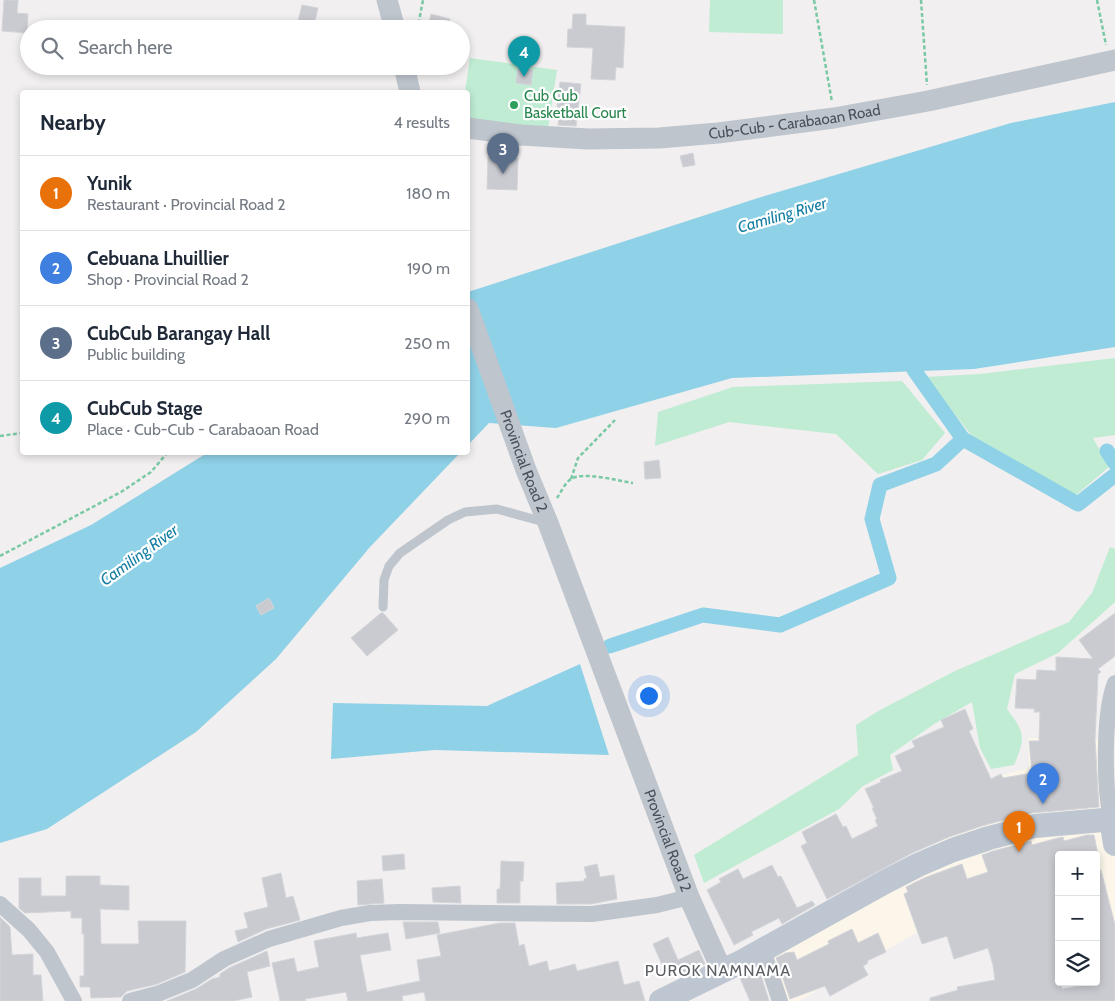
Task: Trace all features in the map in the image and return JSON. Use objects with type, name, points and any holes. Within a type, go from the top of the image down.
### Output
[{"type":"main road","points":[[661,1001],[763,950],[918,865],[953,850],[1035,826],[1112,812],[1115,844]]},
{"type":"street","points":[[387,0],[392,20]]},
{"type":"street","name":"Cub-Cub - Carabaoan Road","points":[[470,128],[535,136],[625,140],[718,133],[834,118],[928,101],[1112,61]]},
{"type":"street","points":[[406,75],[410,90]]},
{"type":"street","name":"Provincial Road 2","points":[[470,315],[526,470],[547,520],[689,897],[722,971]]},
{"type":"street","points":[[1112,812],[1108,721],[1109,706],[1115,683]]},
{"type":"street","points":[[130,1001],[160,993],[192,980],[224,959],[269,939],[341,918],[370,913],[399,912],[592,914],[657,905],[689,897]]},
{"type":"street","points":[[0,904],[29,930],[46,952],[74,1001]]},
{"type":"street","points":[[763,950],[780,1001]]},
{"type":"lane","points":[[383,606],[384,580],[388,566],[400,553],[448,520],[464,512],[497,508],[547,520]]},
{"type":"path","points":[[419,20],[423,0]]},
{"type":"path","points":[[814,0],[826,60],[834,118]]},
{"type":"path","points":[[922,0],[928,101]]},
{"type":"path","points":[[1097,0],[1112,61]]},
{"type":"path","points":[[547,520],[563,488],[571,479],[578,458],[615,420]]},
{"type":"path","points":[[0,436],[20,433]]},
{"type":"path","points":[[0,556],[121,492],[151,472],[165,455]]},
{"type":"path","points":[[571,479],[586,476],[633,483]]},
{"type":"shaded area","points":[[1028,738],[1107,739],[1115,844],[1115,1001],[1100,970],[1100,851],[1055,851],[1055,857],[976,898],[799,1001],[780,1001],[763,950],[939,856],[924,813],[973,783],[1029,768]]},
{"type":"green space","points":[[710,0],[783,0],[783,34],[709,32]]},
{"type":"green space","points":[[470,58],[557,70],[547,135],[470,123],[470,90],[465,90],[468,75],[470,75]]},
{"type":"green space","points":[[1115,358],[1115,435],[1093,438],[1109,467],[1076,495],[972,436],[925,377],[980,374]]},
{"type":"green space","points":[[902,381],[945,433],[922,460],[878,474],[836,434],[729,422],[655,446],[658,412],[733,387]]},
{"type":"green space","points":[[1110,547],[1115,549],[1115,602],[1058,653],[1015,674],[1007,709],[1020,730],[1022,741],[1014,765],[991,769],[980,748],[972,702],[934,724],[890,755],[893,770],[863,786],[839,809],[704,883],[694,855],[858,755],[856,725],[880,710],[955,671],[1069,622],[1092,593]]},
{"type":"water","name":"Camiling River","points":[[1115,102],[1115,347],[974,369],[732,378],[556,428],[489,423],[470,443],[470,291],[758,198],[1011,123]]},
{"type":"water","name":"Camiling River","points":[[204,455],[458,455],[370,547],[276,659],[196,732],[47,829],[0,843],[0,568],[91,525]]},
{"type":"water","points":[[580,664],[609,755],[435,750],[331,759],[333,703],[487,706]]},
{"type":"building","points":[[4,0],[18,0],[17,13],[28,14],[28,20],[20,20],[20,32],[2,31]]},
{"type":"building","points":[[302,5],[318,8],[315,20],[298,20]]},
{"type":"building","points":[[431,14],[450,19],[450,20],[429,20]]},
{"type":"building","points":[[573,14],[586,14],[586,25],[625,27],[623,68],[616,67],[615,80],[591,79],[593,48],[567,47],[568,29],[572,29]]},
{"type":"building","points":[[518,68],[533,70],[531,85],[516,83]]},
{"type":"building","points":[[560,82],[581,84],[576,126],[558,125],[560,107],[557,107]]},
{"type":"building","points":[[693,153],[695,165],[683,167],[680,156]]},
{"type":"building","points":[[488,157],[518,158],[517,190],[487,189]]},
{"type":"building","points":[[659,460],[661,478],[645,479],[644,462]]},
{"type":"building","points":[[269,598],[274,608],[261,615],[256,606]]},
{"type":"building","points":[[381,613],[398,630],[367,656],[351,638]]},
{"type":"building","points":[[1115,613],[1115,656],[1098,669],[1101,672],[1098,674],[1095,739],[1099,807],[1032,813],[985,825],[949,837],[912,853],[827,899],[801,846],[807,843],[802,832],[836,814],[843,827],[846,826],[852,839],[878,826],[872,808],[874,808],[865,789],[881,782],[880,780],[902,771],[895,756],[915,747],[912,741],[944,727],[941,720],[965,709],[973,729],[969,731],[991,779],[1001,774],[1003,778],[1032,773],[1029,741],[1039,741],[1040,712],[1034,712],[1035,709],[1015,708],[1017,679],[1036,680],[1037,670],[1056,671],[1056,657],[1093,659],[1079,640]]},
{"type":"building","points":[[1094,835],[1097,851],[1055,851],[1055,986],[1062,986],[1062,989],[1079,986],[1100,986],[1101,870],[1115,925],[1115,1001],[930,1001],[930,998],[958,990],[957,987],[995,980],[993,965],[988,948],[954,959],[947,936],[922,944],[904,894],[908,892],[906,887],[962,864],[967,879],[988,872],[982,855],[993,851],[1031,841],[1032,845],[1063,837],[1064,841]]},
{"type":"building","points":[[404,854],[405,869],[383,871],[382,856]]},
{"type":"building","points":[[501,861],[524,862],[523,881],[520,881],[520,903],[497,903],[497,889],[500,889]]},
{"type":"building","points":[[597,864],[600,877],[614,875],[617,899],[591,904],[557,904],[556,883],[584,881],[587,878],[584,867]]},
{"type":"building","points":[[772,865],[778,877],[781,876],[797,908],[812,901],[815,905],[782,924],[779,918],[751,932],[753,935],[734,945],[707,890],[721,882],[719,879],[738,869],[743,879]]},
{"type":"building","points":[[281,873],[286,898],[293,896],[300,920],[266,929],[238,942],[235,931],[248,928],[244,913],[268,907],[262,878]]},
{"type":"building","points":[[66,876],[100,876],[100,885],[129,886],[129,910],[100,909],[101,944],[139,944],[138,921],[186,921],[185,972],[157,984],[127,991],[121,997],[91,998],[90,987],[80,987],[80,976],[84,976],[82,918],[71,918],[71,911],[25,913],[19,908],[19,878],[41,878],[41,896],[66,896]]},
{"type":"building","points":[[382,879],[384,903],[358,905],[357,881]]},
{"type":"building","points":[[460,886],[461,903],[433,902],[432,888]]},
{"type":"building","points":[[0,917],[10,927],[12,955],[33,954],[33,975],[41,975],[43,1001],[0,1001]]},
{"type":"building","points":[[403,922],[438,922],[440,933],[406,939]]},
{"type":"building","points":[[500,923],[515,923],[519,946],[524,944],[529,966],[547,961],[549,971],[575,964],[577,971],[618,961],[624,985],[639,981],[645,1001],[426,1001],[424,992],[402,996],[403,1001],[348,1001],[346,992],[305,999],[306,1001],[280,1001],[272,963],[294,958],[297,972],[319,967],[314,941],[356,933],[357,938],[388,933],[391,950],[360,955],[367,992],[420,981],[417,960],[441,956],[437,935]]},
{"type":"building","points":[[852,929],[858,943],[878,933],[886,952],[867,961],[868,963],[863,966],[868,975],[830,996],[825,986],[790,999],[776,958],[786,953],[794,952],[797,960],[829,944],[828,941]]},
{"type":"building","points":[[668,937],[678,960],[699,950],[705,964],[680,976],[674,964],[664,969],[653,944]]},
{"type":"building","points":[[267,951],[270,966],[247,972],[252,997],[234,1001],[167,1001],[220,977],[220,974],[229,968]]},
{"type":"building","points":[[759,969],[769,1001],[750,1001],[740,978]]},
{"type":"waterway","points":[[610,646],[703,615],[780,625],[889,578],[872,519],[880,485],[936,464],[963,439],[914,370]]},
{"type":"waterway","points":[[963,439],[1078,504],[1115,475]]},
{"type":"waterway","points":[[1107,451],[1115,463]]},
{"type":"place","name":"CubCub Stage","points":[[524,77]]},
{"type":"place","name":"Cub Cub Basketball Court","points":[[514,105]]},
{"type":"place","name":"CubCub Barangay Hall","points":[[503,174]]},
{"type":"place","name":"Cebuana Lhuillier","points":[[1043,804]]},
{"type":"place","name":"Yunik","points":[[1019,852]]},
{"type":"district","name":"PUROK NAMNAMA","points":[[718,970]]}]
